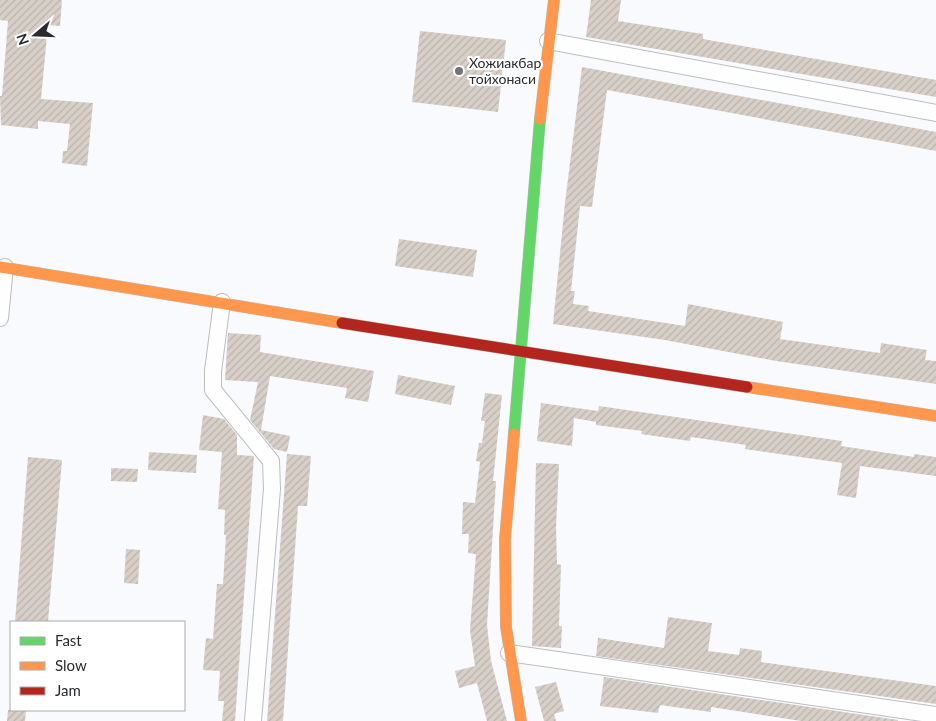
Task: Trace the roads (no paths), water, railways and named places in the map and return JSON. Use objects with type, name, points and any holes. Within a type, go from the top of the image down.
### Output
[{"type":"street","points":[[521,721],[506,627],[505,539],[548,41],[554,0]]},
{"type":"street","points":[[548,41],[936,113]]},
{"type":"street","points":[[0,318],[2,267],[522,352],[936,416]]},
{"type":"street","points":[[222,302],[213,371],[213,390],[271,461],[272,489],[253,721]]},
{"type":"street","points":[[509,653],[936,715]]},
{"type":"place","name":"Хожиакбар тойхонаси","points":[[459,71]]}]
